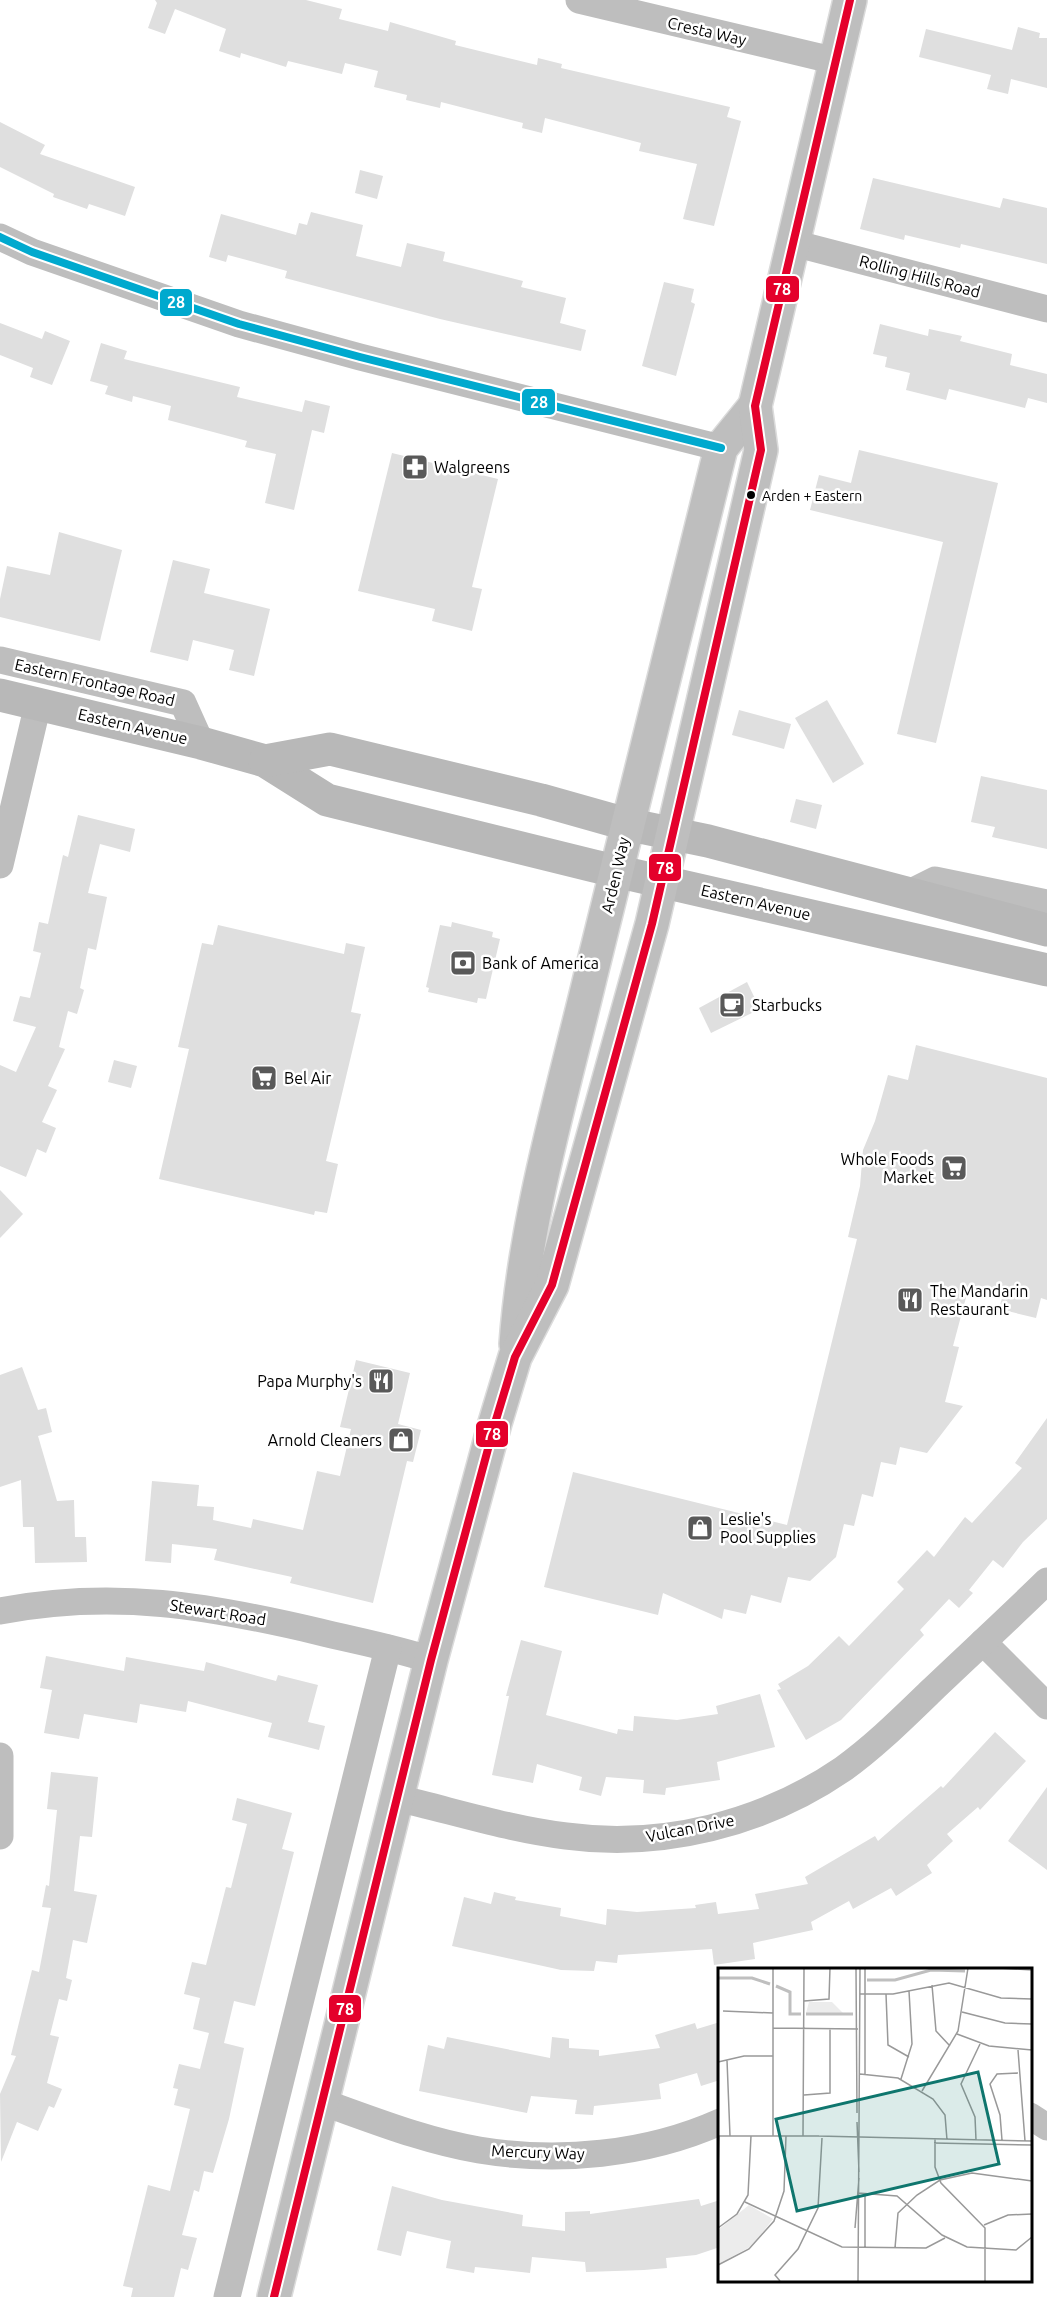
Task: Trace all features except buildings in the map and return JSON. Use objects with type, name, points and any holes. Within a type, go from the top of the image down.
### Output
[{"type":"main road","name":"Arden Way","points":[[515,1357],[552,1285],[652,924],[761,450],[755,406],[850,0]]},
{"type":"main road","name":"Arden Way","points":[[274,2297],[431,1660],[515,1357],[520,1285],[534,1206],[626,824],[721,448],[755,406]]},
{"type":"main road","name":"Eastern Avenue","points":[[0,695],[201,742],[265,761],[327,800],[615,871],[1047,970]]},
{"type":"main road","name":"Eastern Avenue","points":[[265,761],[330,749],[909,893],[1047,930]]},
{"type":"street","name":"Cresta Way","points":[[579,0],[836,62]]},
{"type":"street","points":[[0,237],[32,252],[167,301],[239,324],[360,357],[721,448]]},
{"type":"street","name":"Rolling Hills Road","points":[[793,243],[1047,309]]},
{"type":"street","name":"Eastern Frontage Road","points":[[0,660],[183,703],[201,742]]},
{"type":"street","points":[[0,865],[11,770],[38,704]]},
{"type":"street","points":[[909,893],[935,880],[1047,903]]},
{"type":"street","name":"Vulcan Drive","points":[[397,1798],[567,1836],[629,1839],[660,1837],[730,1823],[788,1801],[842,1770],[874,1745],[1047,1581]]},
{"type":"street","name":"Stewart Road","points":[[0,1611],[86,1600],[130,1600],[195,1605],[238,1612],[431,1660]]},
{"type":"street","points":[[983,1642],[1047,1706]]},
{"type":"street","points":[[227,2297],[388,1648]]},
{"type":"street","points":[[0,1756],[0,1836]]},
{"type":"street","name":"Mercury Way","points":[[322,2102],[433,2139],[478,2150],[525,2155],[572,2155],[618,2151],[664,2141],[718,2123]]},
{"type":"street","points":[[1032,2117],[1047,2127]]},
{"type":"transit line","name":"78","points":[[274,2297],[431,1660],[495,1423],[515,1357],[552,1285],[652,924],[761,450],[755,406],[850,0]]},
{"type":"transit line","name":"28","points":[[0,237],[32,252],[239,324],[360,357],[721,448]]},
{"type":"place","name":"Walgreens","points":[[415,467]]},
{"type":"place","name":"Arden + Eastern","points":[[751,495]]},
{"type":"place","name":"Bank of America","points":[[463,963]]},
{"type":"place","name":"Starbucks","points":[[732,1005]]},
{"type":"place","name":"Bel Air","points":[[264,1078]]},
{"type":"place","name":"Whole Foods Market","points":[[954,1168]]},
{"type":"place","name":"The Mandarin Restaurant","points":[[910,1300]]},
{"type":"place","name":"Papa Murphy's","points":[[381,1381]]},
{"type":"place","name":"Arnold Cleaners","points":[[401,1440]]},
{"type":"place","name":"Leslie's Pool Supplies","points":[[700,1528]]}]
